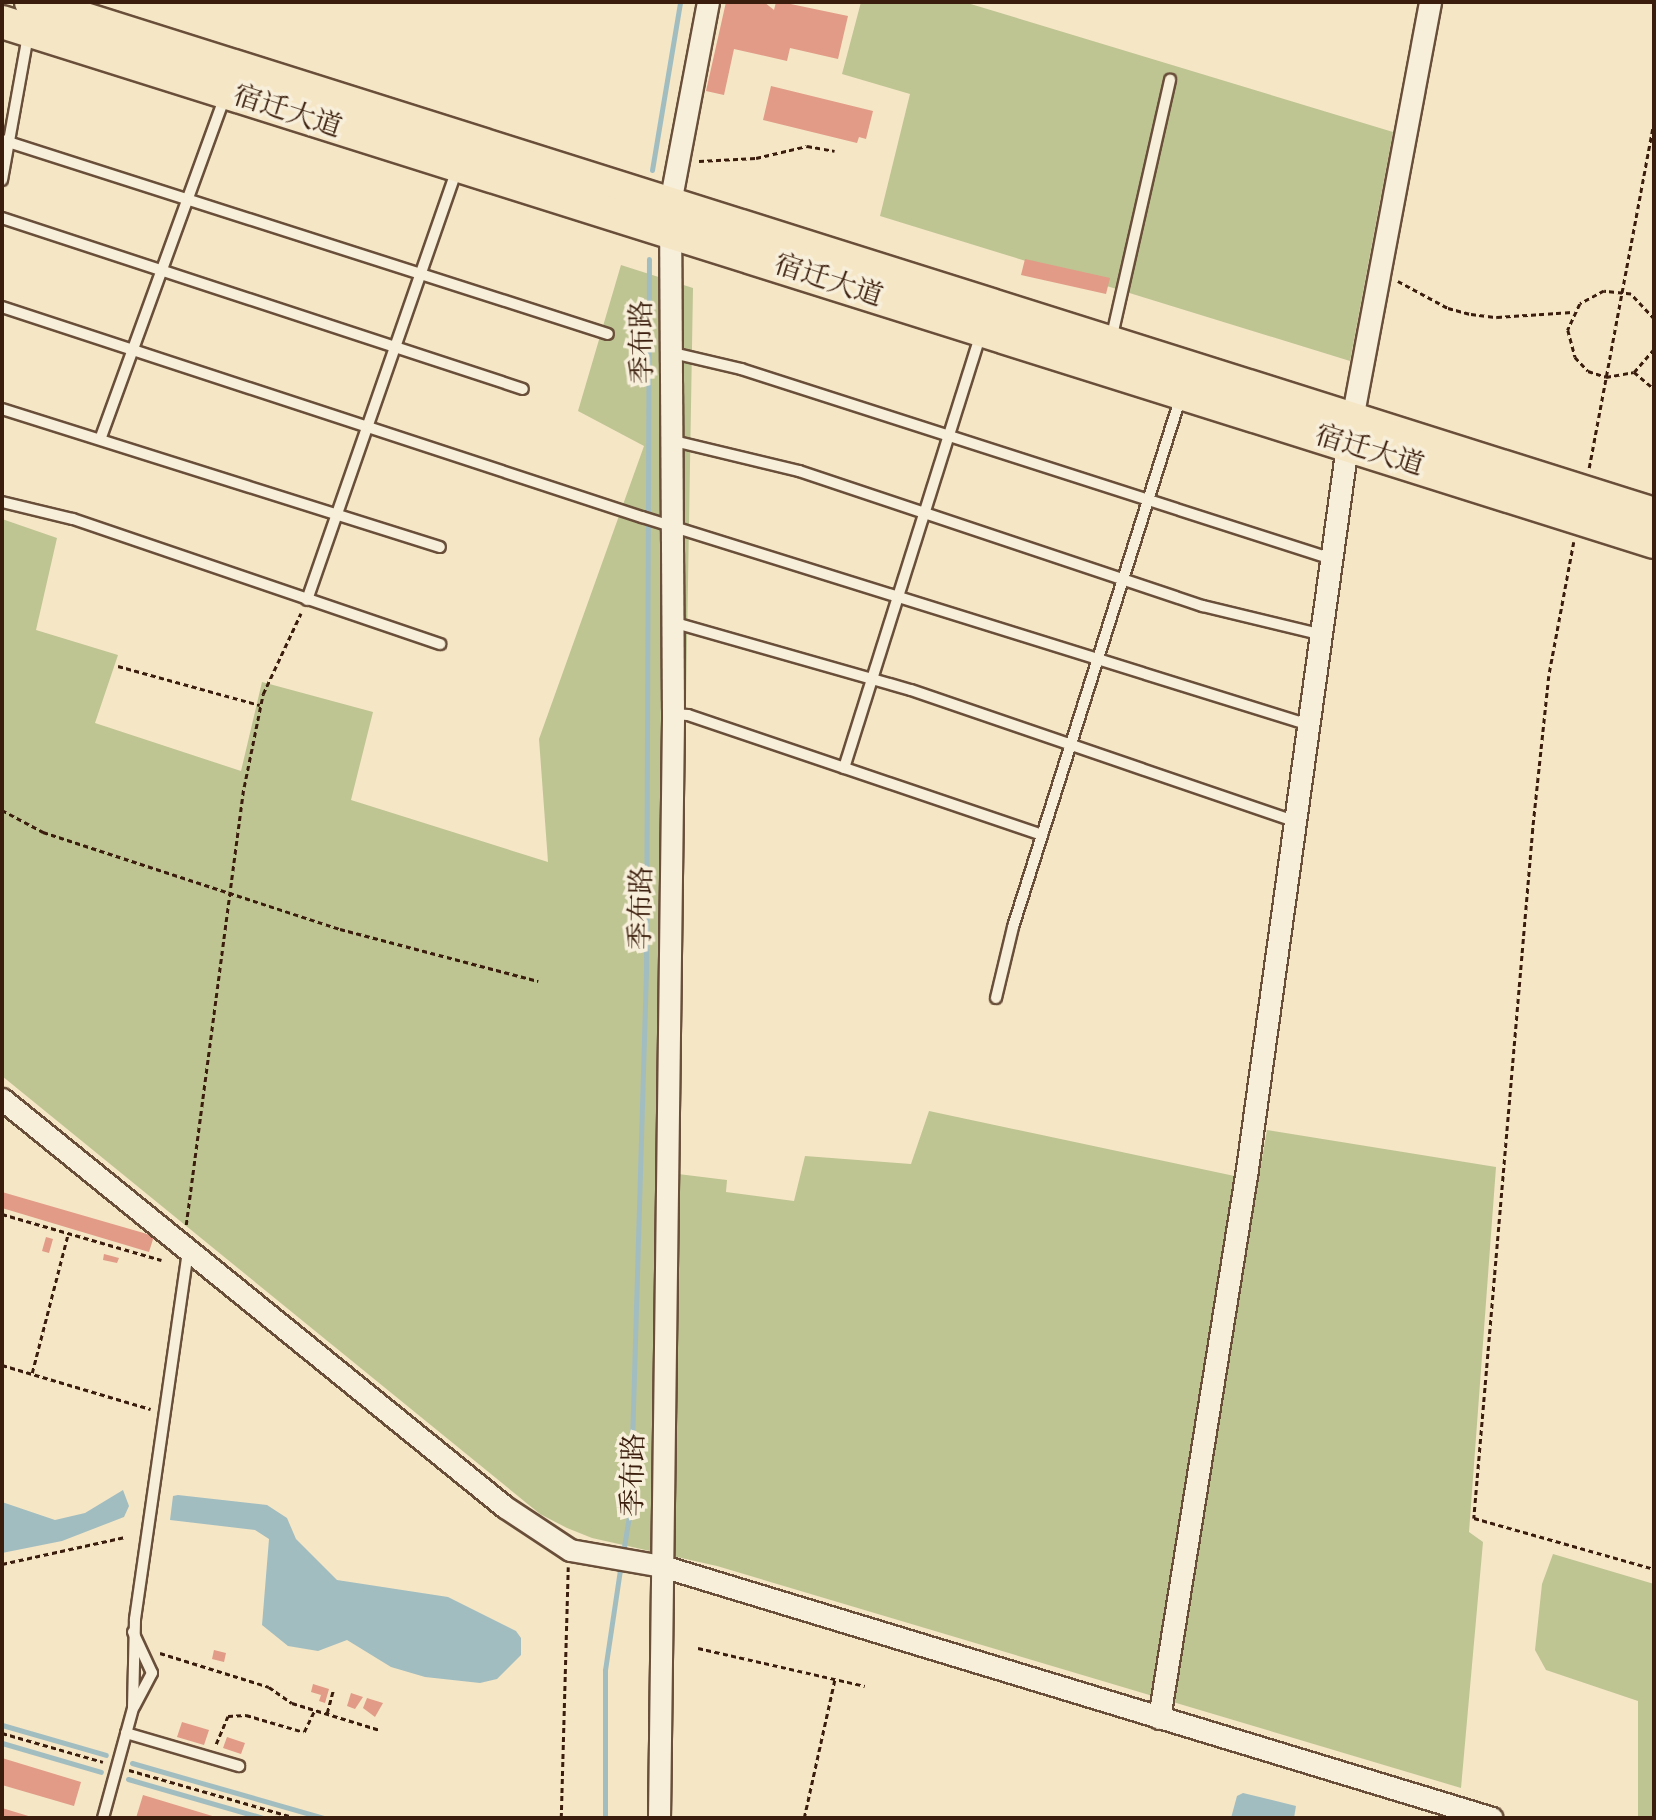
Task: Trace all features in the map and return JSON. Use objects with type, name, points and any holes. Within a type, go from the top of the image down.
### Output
[{"type":"main road","name":"宿迁大道","points":[[20,18],[226,93],[458,166],[670,218],[982,330],[1182,394],[1350,432]]},
{"type":"main road","name":"宿迁大道","points":[[20,18],[670,218],[1110,342],[1350,432],[1581,505],[1654,542]]},
{"type":"main road","name":"宿迁大道","points":[[1581,505],[1654,514]]},
{"type":"street","name":"季布路","points":[[659,1818],[673,714],[672,622],[664,524],[674,441],[670,218],[708,2]]},
{"type":"street","points":[[1158,1718],[1245,1183],[1296,822],[1329,558],[1430,2]]},
{"type":"street","points":[[2,1099],[505,1507],[570,1550],[662,1566],[1492,1818]]},
{"type":"lane","points":[[2,180],[20,18]]},
{"type":"lane","points":[[1110,342],[1170,79]]},
{"type":"lane","points":[[102,437],[226,93]]},
{"type":"lane","points":[[5,141],[608,334]]},
{"type":"lane","points":[[307,600],[334,512],[458,166]]},
{"type":"lane","points":[[2,218],[523,389]]},
{"type":"lane","points":[[2,307],[642,517],[1309,725]]},
{"type":"lane","points":[[845,768],[982,330]]},
{"type":"lane","points":[[673,353],[741,369],[1148,497],[1329,558]]},
{"type":"lane","points":[[996,998],[1042,835],[1182,394]]},
{"type":"lane","points":[[2,409],[102,437],[440,547]]},
{"type":"lane","points":[[674,441],[799,471],[1203,606],[1319,634]]},
{"type":"lane","points":[[2,502],[73,519],[440,644]]},
{"type":"lane","points":[[672,622],[911,690],[1071,748],[1296,822]]},
{"type":"lane","points":[[673,714],[845,768],[1042,835]]},
{"type":"lane","points":[[133,1708],[133,1632],[185,1248]]},
{"type":"lane","points":[[103,1818],[133,1708],[152,1674],[143,1648],[133,1632]]},
{"type":"lane","points":[[126,1733],[239,1766]]},
{"type":"path","points":[[1654,121],[1549,676],[1532,829],[1474,1518],[1654,1569]]},
{"type":"path","points":[[678,161],[756,158],[807,146],[835,151]]},
{"type":"path","points":[[1380,271],[1448,308],[1471,314],[1497,317],[1574,312]]},
{"type":"path","points":[[1654,319],[1640,299],[1622,290],[1595,293],[1574,312],[1569,330],[1571,349],[1588,371],[1606,377],[1634,372],[1654,349]]},
{"type":"path","points":[[1634,372],[1654,388]]},
{"type":"path","points":[[185,1248],[230,892],[260,705],[307,600]]},
{"type":"path","points":[[118,666],[260,705]]},
{"type":"path","points":[[2,810],[43,832],[340,929],[538,981]]},
{"type":"path","points":[[2,1214],[161,1260]]},
{"type":"path","points":[[32,1374],[68,1234]]},
{"type":"path","points":[[2,1365],[164,1413]]},
{"type":"path","points":[[2,1564],[125,1536]]},
{"type":"path","points":[[561,1818],[564,1621],[570,1550]]},
{"type":"path","points":[[143,1648],[269,1687],[292,1703],[380,1730]]},
{"type":"path","points":[[698,1648],[865,1686]]},
{"type":"path","points":[[804,1818],[835,1678]]},
{"type":"path","points":[[327,1713],[333,1690]]},
{"type":"path","points":[[212,1758],[228,1716],[246,1716],[304,1731],[315,1709]]},
{"type":"path","points":[[2,1733],[296,1818]]},
{"type":"green space","points":[[861,2],[964,2],[1393,132],[1350,361],[880,216],[910,94],[842,74]]},
{"type":"green space","points":[[621,265],[693,288],[678,1174],[727,1180],[726,1192],[794,1201],[805,1156],[911,1164],[929,1111],[1258,1181],[1267,1130],[1496,1167],[1469,1532],[1483,1542],[1461,1788],[717,1566],[592,1538],[567,1528],[540,1514],[2,1076],[2,519],[57,538],[36,630],[118,655],[95,723],[241,771],[262,682],[373,712],[351,800],[548,862],[539,739],[644,446],[578,411]]},
{"type":"green space","points":[[1553,1554],[1654,1584],[1654,1818],[1638,1818],[1638,1701],[1546,1670],[1535,1650],[1542,1584]]},
{"type":"water","points":[[123,1490],[129,1506],[124,1517],[62,1541],[2,1553],[2,1502],[55,1520],[85,1513]]},
{"type":"water","points":[[173,1496],[267,1505],[287,1518],[296,1539],[337,1580],[448,1597],[516,1631],[521,1638],[521,1655],[497,1679],[480,1683],[425,1677],[391,1667],[347,1640],[318,1651],[288,1646],[262,1625],[269,1539],[255,1530],[170,1520]]},
{"type":"water","points":[[1243,1793],[1296,1806],[1294,1818],[1231,1818],[1237,1796]]},
{"type":"building","points":[[726,2],[764,2],[774,10],[776,2],[781,2],[848,16],[838,59],[790,48],[787,61],[734,49],[724,95],[706,91]]},
{"type":"building","points":[[771,86],[873,111],[866,139],[859,137],[857,143],[763,120]]},
{"type":"building","points":[[1025,259],[1110,278],[1106,294],[1021,275]]},
{"type":"building","points":[[2,1192],[154,1236],[149,1252],[2,1208]]},
{"type":"building","points":[[46,1237],[53,1239],[49,1253],[42,1251]]},
{"type":"building","points":[[104,1254],[119,1258],[117,1263],[103,1260]]},
{"type":"building","points":[[214,1650],[226,1653],[224,1662],[212,1659]]},
{"type":"building","points":[[313,1684],[329,1689],[325,1703],[319,1701],[321,1695],[311,1692]]},
{"type":"building","points":[[351,1693],[363,1697],[355,1709],[347,1706]]},
{"type":"building","points":[[367,1698],[383,1703],[375,1717],[363,1708]]},
{"type":"building","points":[[182,1722],[209,1730],[204,1745],[177,1737]]},
{"type":"building","points":[[227,1737],[245,1743],[241,1754],[223,1748]]},
{"type":"building","points":[[2,1758],[81,1782],[74,1806],[2,1785]]},
{"type":"building","points":[[143,1795],[219,1818],[136,1818]]},
{"type":"building","points":[[2,1808],[35,1818],[2,1818]]},
{"type":"waterway","points":[[652,170],[680,2]]},
{"type":"waterway","points":[[623,1553],[630,1510],[646,971],[649,259]]},
{"type":"waterway","points":[[605,1818],[605,1670],[621,1563]]},
{"type":"waterway","points":[[2,1725],[106,1755]]},
{"type":"waterway","points":[[2,1743],[101,1772]]},
{"type":"waterway","points":[[132,1763],[324,1818]]},
{"type":"waterway","points":[[128,1779],[263,1818]]}]
